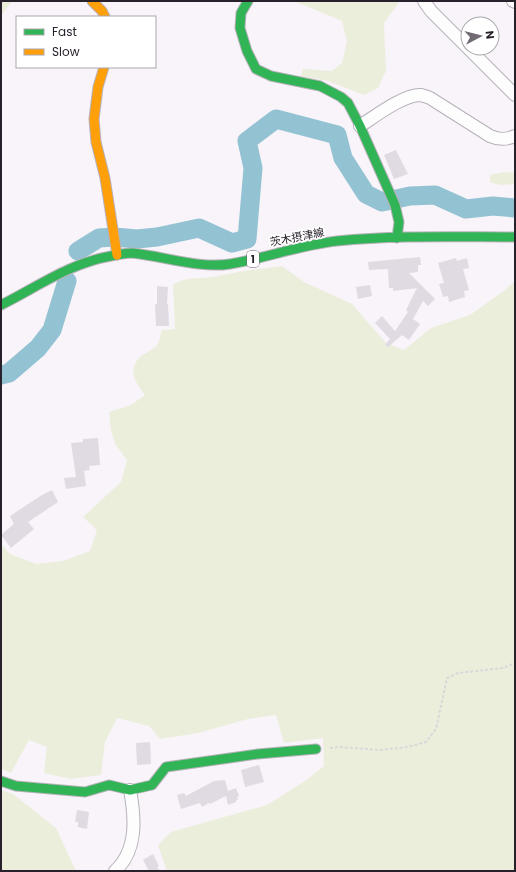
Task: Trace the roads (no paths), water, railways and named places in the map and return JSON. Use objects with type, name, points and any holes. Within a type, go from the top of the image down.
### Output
[{"type":"street","points":[[92,1],[102,11],[104,16]]},
{"type":"street","points":[[248,1],[241,13],[240,28],[247,51],[256,69],[271,76],[320,86],[341,97],[348,104],[360,126],[395,205],[399,222],[397,238]]},
{"type":"street","points":[[424,1],[431,11],[460,40]]},
{"type":"street","points":[[476,56],[515,95]]},
{"type":"street","points":[[104,68],[98,87],[94,119],[96,142],[105,178],[117,250]]},
{"type":"street","points":[[360,126],[403,99],[412,96],[422,96],[430,98],[490,136],[504,140],[515,136]]},
{"type":"street","name":"茨木摂津線","points":[[1,305],[67,270],[117,250],[211,265],[230,264],[309,245],[338,241],[397,238],[515,237]]},
{"type":"street","points":[[1,781],[16,786],[85,792],[109,785],[130,790],[152,785],[166,767],[258,754],[316,749]]},
{"type":"street","points":[[115,871],[128,852],[134,830],[134,811],[130,790]]},
{"type":"waterway","points":[[78,251],[99,238],[114,237],[137,239],[157,237],[199,228],[232,243],[247,239],[253,168],[247,141],[276,119],[337,135],[343,158],[366,194],[382,202],[410,196],[435,195],[466,209],[493,206],[515,208]]},
{"type":"waterway","points":[[1,375],[9,373],[38,348],[52,330],[67,281]]}]
